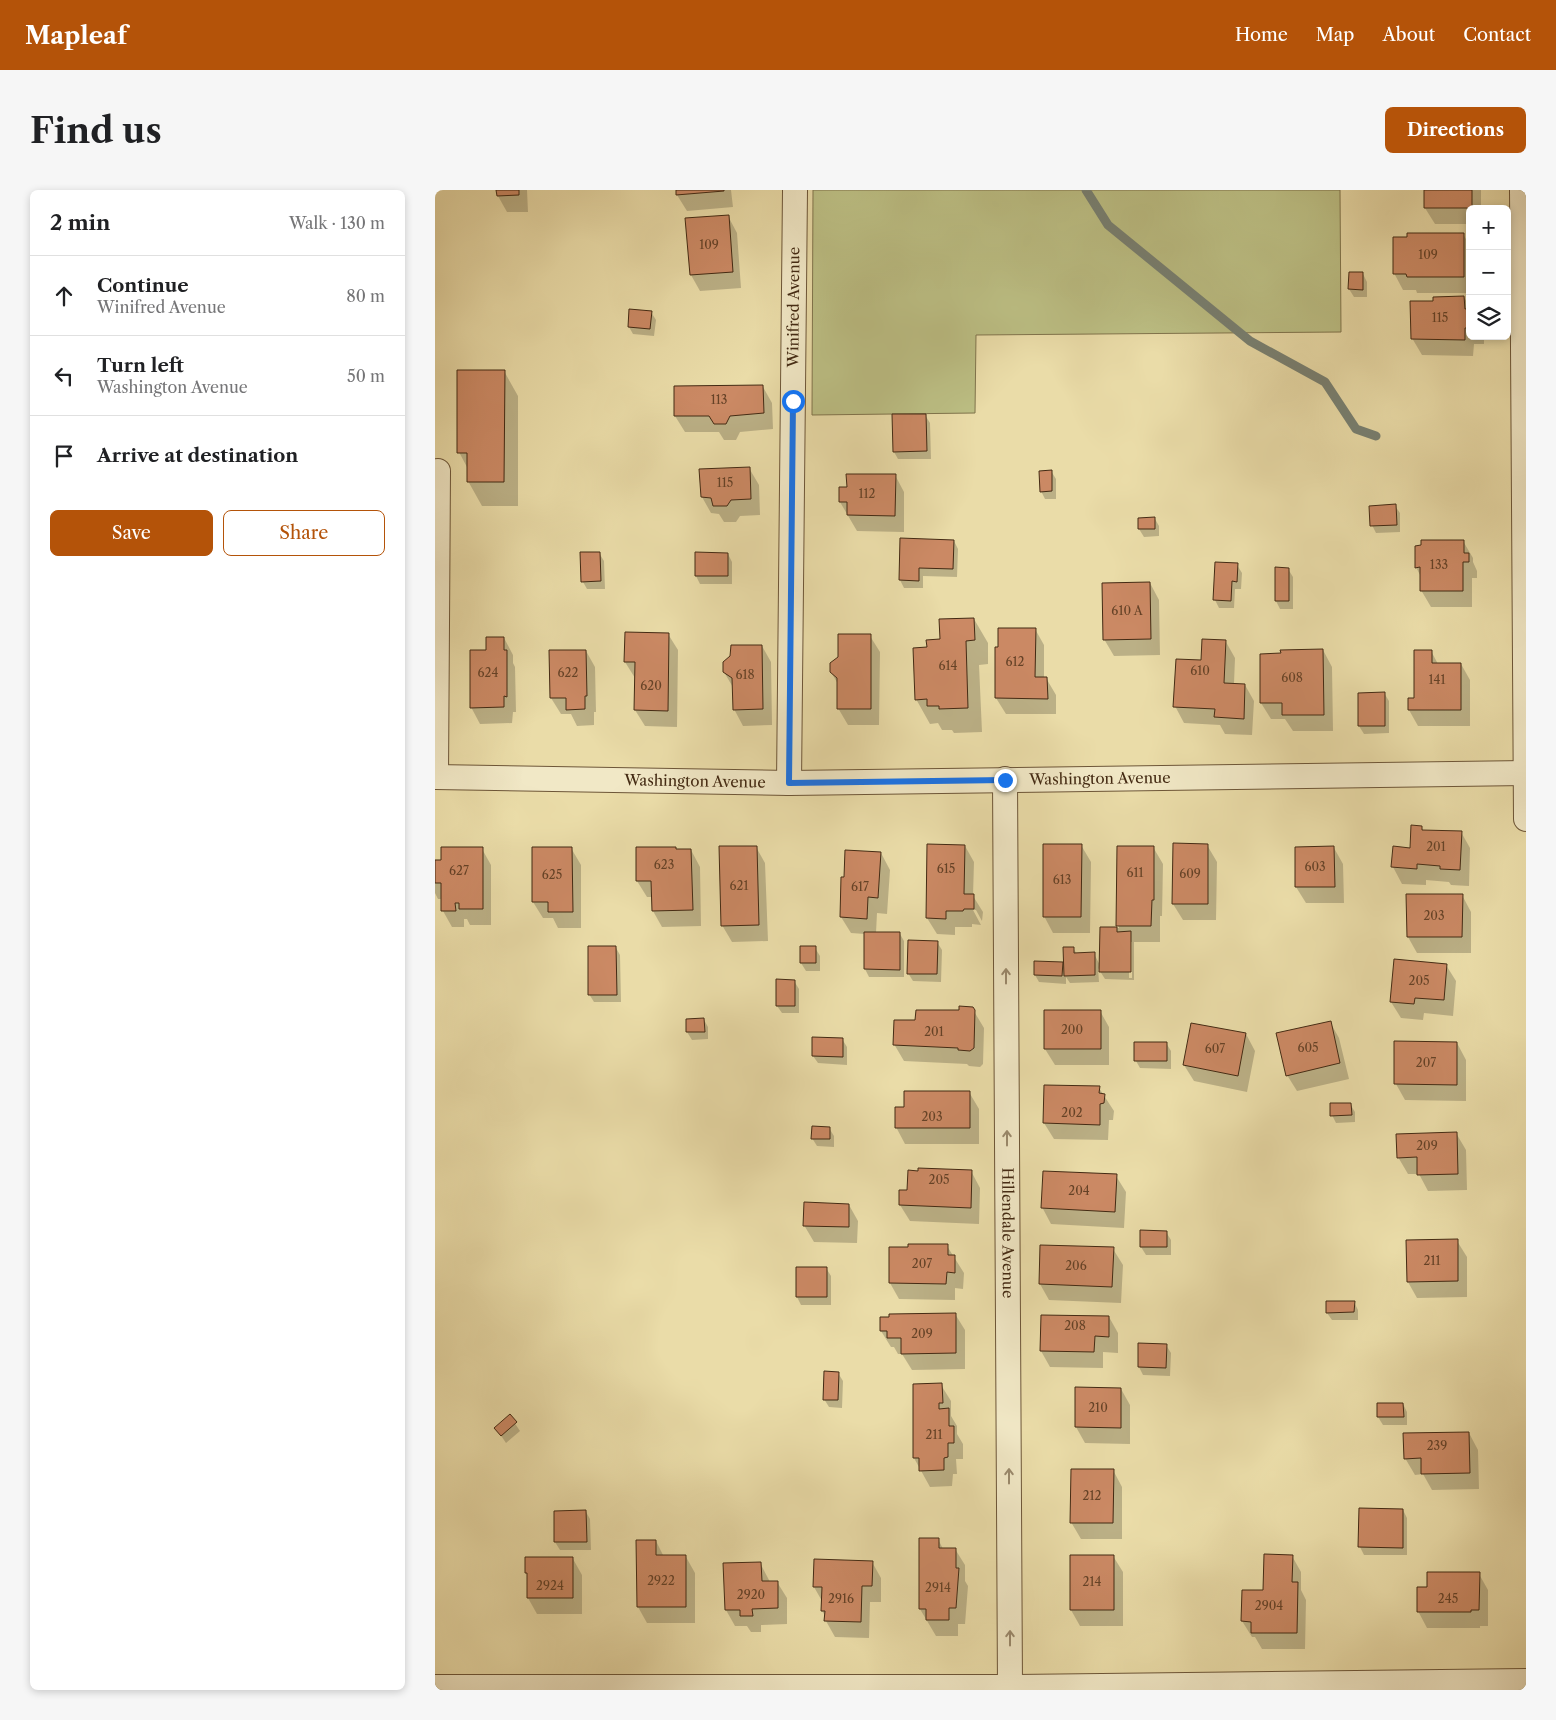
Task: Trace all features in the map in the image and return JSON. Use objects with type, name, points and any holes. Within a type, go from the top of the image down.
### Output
[{"type":"street","name":"Winifred Avenue","points":[[789,783],[795,190]]},
{"type":"street","points":[[1522,190],[1526,819]]},
{"type":"street","points":[[435,777],[438,471]]},
{"type":"street","name":"Washington Avenue","points":[[435,777],[789,783],[1526,773]]},
{"type":"street","name":"Hillendale Avenue","points":[[1005,780],[1010,1687]]},
{"type":"street","points":[[435,1687],[1010,1687],[1526,1681]]},
{"type":"green space","points":[[813,190],[1340,190],[1341,332],[976,335],[975,413],[812,415]]},
{"type":"building","points":[[496,190],[519,190],[519,195],[497,196]]},
{"type":"building","points":[[676,190],[724,190],[724,191],[676,195]]},
{"type":"building","points":[[1424,190],[1472,190],[1472,205],[1466,205],[1466,208],[1424,208]]},
{"type":"building","points":[[729,215],[733,272],[690,275],[685,218]]},
{"type":"building","points":[[1407,233],[1464,233],[1464,277],[1407,277],[1406,274],[1393,274],[1393,237],[1407,237]]},
{"type":"building","points":[[1349,272],[1363,272],[1363,290],[1348,289]]},
{"type":"building","points":[[1464,296],[1466,309],[1465,340],[1411,339],[1410,301],[1433,301],[1433,297]]},
{"type":"building","points":[[629,309],[652,311],[650,329],[628,327]]},
{"type":"building","points":[[457,370],[505,370],[504,482],[467,482],[467,453],[457,453]]},
{"type":"building","points":[[763,385],[764,413],[730,416],[726,424],[714,424],[709,416],[674,416],[674,386]]},
{"type":"building","points":[[892,414],[926,414],[927,451],[893,452]]},
{"type":"building","points":[[750,467],[751,499],[731,500],[727,506],[713,506],[711,498],[701,497],[699,469]]},
{"type":"building","points":[[1052,470],[1052,491],[1040,492],[1039,471]]},
{"type":"building","points":[[846,474],[896,474],[895,516],[847,515],[847,502],[839,502],[839,487],[847,487]]},
{"type":"building","points":[[1396,504],[1397,525],[1370,526],[1369,506]]},
{"type":"building","points":[[1155,517],[1155,529],[1138,529],[1138,518]]},
{"type":"building","points":[[900,538],[954,540],[953,569],[919,568],[919,581],[899,580]]},
{"type":"building","points":[[1421,540],[1464,540],[1464,553],[1469,553],[1469,562],[1463,562],[1463,591],[1420,591],[1420,567],[1415,568],[1415,546],[1421,545]]},
{"type":"building","points":[[580,552],[600,552],[601,581],[581,582]]},
{"type":"building","points":[[695,552],[728,553],[728,576],[695,576]]},
{"type":"building","points":[[1215,562],[1238,563],[1237,582],[1232,581],[1231,601],[1213,600]]},
{"type":"building","points":[[1275,567],[1289,568],[1289,601],[1275,601]]},
{"type":"building","points":[[1150,582],[1151,639],[1103,640],[1102,583]]},
{"type":"building","points":[[974,618],[975,640],[966,641],[968,708],[939,709],[939,706],[927,706],[927,699],[915,700],[913,648],[927,647],[926,640],[940,639],[939,619]]},
{"type":"building","points":[[998,628],[1036,628],[1035,677],[1047,677],[1048,699],[995,698],[995,647],[998,647]]},
{"type":"building","points":[[625,632],[669,633],[668,711],[634,710],[635,662],[624,662]]},
{"type":"building","points":[[838,634],[871,634],[871,709],[837,709],[837,678],[830,672],[830,663],[838,657]]},
{"type":"building","points":[[486,637],[504,637],[504,650],[507,650],[507,697],[504,696],[504,707],[470,708],[470,650],[486,650]]},
{"type":"building","points":[[1202,639],[1226,640],[1224,683],[1245,684],[1244,719],[1214,717],[1215,709],[1173,707],[1176,659],[1201,660]]},
{"type":"building","points":[[731,645],[762,645],[763,709],[733,710],[732,678],[723,672],[723,662],[730,656]]},
{"type":"building","points":[[1323,649],[1324,715],[1282,715],[1282,703],[1260,703],[1260,654],[1281,653],[1280,650]]},
{"type":"building","points":[[549,650],[586,650],[587,696],[585,696],[585,709],[566,710],[566,698],[550,698]]},
{"type":"building","points":[[1414,650],[1432,650],[1432,663],[1461,663],[1461,710],[1408,710],[1408,698],[1414,698]]},
{"type":"building","points":[[1385,692],[1385,726],[1358,726],[1358,693]]},
{"type":"building","points":[[1411,825],[1422,826],[1422,830],[1462,831],[1460,870],[1440,869],[1440,866],[1417,864],[1417,869],[1391,867],[1393,846],[1410,848]]},
{"type":"building","points":[[1173,843],[1208,844],[1208,904],[1172,904]]},
{"type":"building","points":[[927,844],[965,845],[964,894],[974,894],[974,909],[946,911],[946,919],[926,918]]},
{"type":"building","points":[[1043,844],[1082,844],[1081,917],[1043,917]]},
{"type":"building","points":[[719,846],[757,846],[759,925],[721,926]]},
{"type":"building","points":[[1117,846],[1154,846],[1154,900],[1152,900],[1151,926],[1116,926]]},
{"type":"building","points":[[1334,846],[1335,887],[1295,887],[1295,847]]},
{"type":"building","points":[[441,847],[483,847],[483,909],[459,909],[459,903],[455,903],[456,911],[441,911],[441,883],[435,883],[435,860],[441,860]]},
{"type":"building","points":[[532,847],[572,847],[573,912],[548,912],[548,902],[532,902]]},
{"type":"building","points":[[636,847],[691,849],[693,910],[652,911],[651,881],[636,881]]},
{"type":"building","points":[[845,850],[881,852],[878,898],[868,897],[867,919],[840,917],[841,877],[844,877]]},
{"type":"building","points":[[1406,894],[1463,894],[1462,937],[1407,937]]},
{"type":"building","points":[[1100,927],[1117,927],[1117,932],[1131,931],[1131,972],[1099,972]]},
{"type":"building","points":[[864,932],[900,932],[900,970],[864,969]]},
{"type":"building","points":[[908,940],[938,941],[937,974],[907,974]]},
{"type":"building","points":[[588,946],[616,946],[617,995],[588,995]]},
{"type":"building","points":[[800,946],[816,946],[816,963],[800,963]]},
{"type":"building","points":[[1063,947],[1074,947],[1074,953],[1095,952],[1095,975],[1064,976]]},
{"type":"building","points":[[1394,959],[1447,964],[1444,1000],[1415,998],[1414,1004],[1390,1002]]},
{"type":"building","points":[[1034,961],[1063,962],[1062,976],[1034,975]]},
{"type":"building","points":[[776,979],[795,980],[795,1006],[776,1006]]},
{"type":"building","points":[[959,1006],[973,1007],[975,1010],[974,1048],[970,1051],[958,1050],[958,1048],[893,1045],[894,1020],[915,1020],[916,1010],[959,1010]]},
{"type":"building","points":[[1044,1010],[1101,1010],[1101,1049],[1044,1049]]},
{"type":"building","points":[[704,1018],[705,1032],[686,1032],[686,1019]]},
{"type":"building","points":[[1331,1021],[1340,1063],[1286,1076],[1276,1033]]},
{"type":"building","points":[[1191,1023],[1246,1033],[1238,1076],[1183,1065]]},
{"type":"building","points":[[812,1037],[843,1038],[843,1057],[812,1056]]},
{"type":"building","points":[[1394,1041],[1457,1042],[1457,1085],[1394,1084]]},
{"type":"building","points":[[1134,1042],[1167,1042],[1167,1061],[1134,1061]]},
{"type":"building","points":[[1044,1085],[1100,1086],[1099,1093],[1105,1094],[1104,1103],[1100,1104],[1100,1125],[1043,1123]]},
{"type":"building","points":[[904,1091],[970,1091],[970,1128],[895,1128],[895,1107],[904,1107]]},
{"type":"building","points":[[1330,1103],[1351,1103],[1352,1115],[1330,1116]]},
{"type":"building","points":[[812,1126],[830,1127],[830,1139],[811,1139]]},
{"type":"building","points":[[1457,1132],[1458,1174],[1417,1175],[1417,1157],[1397,1158],[1396,1134]]},
{"type":"building","points":[[918,1168],[972,1170],[971,1208],[899,1205],[899,1190],[907,1190],[908,1170],[918,1171]]},
{"type":"building","points":[[1043,1171],[1117,1174],[1115,1212],[1041,1208]]},
{"type":"building","points":[[804,1202],[849,1204],[849,1227],[803,1226]]},
{"type":"building","points":[[1140,1230],[1167,1231],[1167,1247],[1140,1247]]},
{"type":"building","points":[[1458,1239],[1458,1281],[1407,1282],[1406,1240]]},
{"type":"building","points":[[908,1244],[948,1244],[948,1255],[955,1255],[955,1273],[947,1272],[946,1284],[889,1283],[889,1247],[908,1247]]},
{"type":"building","points":[[1040,1245],[1114,1247],[1112,1287],[1039,1284]]},
{"type":"building","points":[[796,1267],[827,1267],[827,1297],[796,1297]]},
{"type":"building","points":[[1326,1301],[1355,1301],[1354,1312],[1326,1313]]},
{"type":"building","points":[[956,1313],[956,1353],[901,1354],[901,1338],[887,1338],[887,1331],[880,1331],[880,1317],[889,1317],[889,1314]]},
{"type":"building","points":[[1041,1315],[1109,1316],[1109,1337],[1095,1336],[1094,1352],[1040,1351]]},
{"type":"building","points":[[1138,1343],[1167,1344],[1166,1368],[1138,1367]]},
{"type":"building","points":[[824,1371],[839,1372],[838,1400],[823,1400]]},
{"type":"building","points":[[942,1383],[943,1403],[939,1403],[939,1409],[949,1408],[949,1426],[954,1426],[954,1443],[948,1443],[948,1457],[944,1458],[944,1470],[919,1471],[919,1458],[913,1458],[913,1384]]},
{"type":"building","points":[[1075,1387],[1121,1388],[1121,1428],[1075,1427]]},
{"type":"building","points":[[1377,1403],[1403,1403],[1404,1417],[1377,1417]]},
{"type":"building","points":[[510,1414],[517,1422],[501,1436],[494,1428]]},
{"type":"building","points":[[1469,1432],[1470,1473],[1421,1474],[1421,1458],[1404,1459],[1403,1433]]},
{"type":"building","points":[[1071,1469],[1114,1469],[1113,1523],[1070,1523]]},
{"type":"building","points":[[1359,1508],[1403,1509],[1403,1548],[1358,1547]]},
{"type":"building","points":[[586,1510],[587,1542],[554,1542],[554,1511]]},
{"type":"building","points":[[919,1538],[939,1538],[939,1548],[956,1548],[956,1568],[959,1568],[956,1608],[949,1608],[949,1620],[926,1620],[926,1609],[919,1609]]},
{"type":"building","points":[[636,1540],[656,1540],[656,1555],[686,1555],[686,1607],[637,1607]]},
{"type":"building","points":[[1264,1554],[1293,1555],[1292,1582],[1298,1582],[1297,1633],[1251,1633],[1251,1622],[1241,1621],[1242,1590],[1263,1590]]},
{"type":"building","points":[[1070,1555],[1114,1555],[1114,1610],[1070,1610]]},
{"type":"building","points":[[525,1557],[573,1557],[573,1598],[527,1598]]},
{"type":"building","points":[[814,1559],[873,1561],[872,1586],[862,1586],[861,1622],[824,1621],[825,1611],[821,1611],[822,1587],[813,1587]]},
{"type":"building","points":[[761,1562],[762,1581],[778,1581],[778,1608],[752,1609],[753,1616],[740,1616],[740,1610],[725,1610],[723,1563]]},
{"type":"building","points":[[1427,1572],[1480,1572],[1479,1610],[1471,1610],[1471,1612],[1417,1612],[1417,1587],[1427,1587]]},
{"type":"waterway","points":[[1086,190],[1108,225],[1250,341],[1325,382],[1356,429],[1376,436]]},
{"type":"route","points":[[793,401],[789,783],[1005,780]]}]
